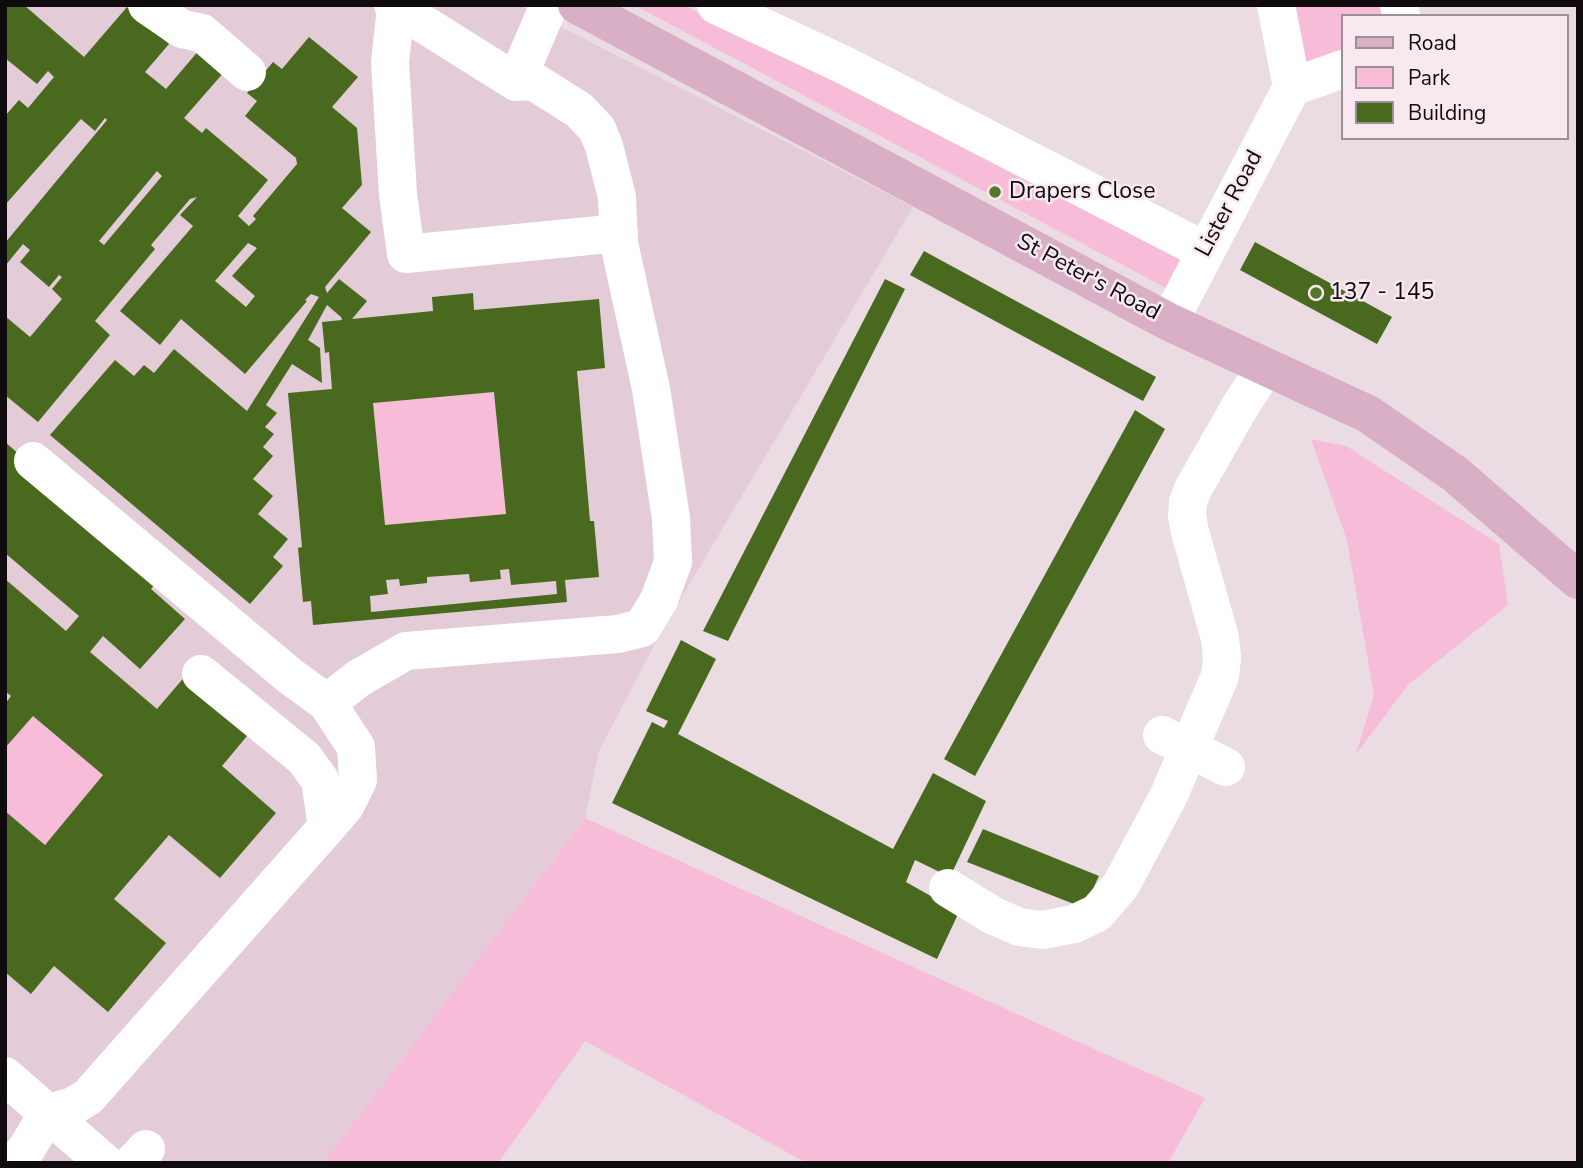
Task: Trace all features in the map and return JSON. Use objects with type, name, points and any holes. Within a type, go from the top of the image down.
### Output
[{"type":"main road","name":"St Peter's Road","points":[[577,5],[1169,322],[1368,414],[1455,474],[1578,580]]},
{"type":"street","points":[[147,5],[183,29],[202,33],[247,72]]},
{"type":"street","points":[[516,82],[549,5]]},
{"type":"street","points":[[716,5],[846,66],[1205,251]]},
{"type":"street","points":[[1276,5],[1292,88],[1342,69]]},
{"type":"street","points":[[327,703],[359,678],[406,651],[618,634],[642,628],[659,600],[673,562],[671,518],[652,389],[618,233],[617,197],[602,172],[597,129],[579,110],[533,81],[516,82],[394,6],[390,62],[398,194],[406,254],[618,233]]},
{"type":"street","name":"Lister Road","points":[[1169,322],[1292,88]]},
{"type":"street","points":[[948,888],[992,915],[1019,927],[1042,930],[1074,924],[1097,913],[1121,885],[1169,795],[1176,742],[1212,699],[1220,676],[1220,638],[1190,533],[1188,502],[1242,403],[1266,367]]},
{"type":"street","points":[[15,1163],[48,1112],[73,1106],[88,1097],[345,806],[358,780],[356,747],[327,703],[290,676],[33,461]]},
{"type":"street","points":[[201,674],[304,758],[320,780],[327,827]]},
{"type":"street","points":[[1176,742],[1226,767]]},
{"type":"street","points":[[5,1076],[105,1163]]},
{"type":"shaded area","points":[[5,5],[518,5],[913,207],[660,634],[599,751],[585,818],[323,1163],[5,1163]]},
{"type":"green space","points":[[634,5],[683,5],[1071,195],[1183,259],[1166,288]]},
{"type":"green space","points":[[1287,5],[1390,5],[1391,14],[1342,14],[1342,55],[1314,66],[1303,61]]},
{"type":"green space","points":[[494,392],[506,514],[385,525],[373,403]]},
{"type":"green space","points":[[1311,439],[1346,446],[1499,544],[1508,605],[1408,685],[1356,754],[1374,695],[1347,540]]},
{"type":"green space","points":[[33,716],[103,775],[45,845],[5,811],[5,748]]},
{"type":"green space","points":[[585,818],[1205,1098],[1168,1163],[807,1163],[585,1041],[498,1163],[323,1163]]},
{"type":"building","points":[[5,5],[24,5],[84,57],[127,7],[169,44],[145,72],[166,89],[200,49],[225,71],[184,118],[202,133],[206,128],[268,180],[238,216],[249,226],[256,219],[253,216],[297,164],[296,158],[245,116],[257,101],[247,93],[273,62],[282,69],[309,37],[358,77],[332,107],[357,128],[362,185],[342,208],[371,232],[325,287],[327,293],[339,279],[367,301],[352,319],[433,311],[432,297],[473,293],[474,310],[599,299],[605,368],[577,371],[590,521],[594,521],[599,577],[565,580],[567,602],[313,625],[311,601],[303,602],[298,548],[302,547],[288,393],[332,389],[329,352],[325,353],[322,322],[342,320],[327,305],[308,340],[320,348],[322,383],[292,364],[266,405],[277,413],[265,427],[274,434],[263,447],[273,456],[253,479],[273,496],[258,514],[288,539],[273,557],[283,566],[250,604],[50,435],[115,360],[134,376],[144,365],[154,373],[174,349],[247,411],[319,297],[311,294],[305,300],[307,301],[245,374],[181,319],[160,345],[120,311],[193,226],[180,215],[197,197],[190,199],[151,245],[155,249],[95,321],[110,335],[38,422],[5,395],[5,316],[30,337],[62,299],[52,289],[62,277],[59,275],[49,287],[20,262],[30,250],[23,244],[5,266],[5,243],[107,120],[105,118],[95,131],[81,119],[5,205],[5,116],[19,100],[28,108],[54,77],[48,71],[37,84],[5,58]],"holes":[[[157,171],[162,176],[104,245],[99,241]],[[248,243],[257,248],[232,276],[255,296],[246,307],[215,281]],[[494,392],[506,514],[385,525],[373,403]],[[509,569],[511,585],[556,581],[557,594],[371,612],[370,596],[388,594],[386,580],[399,579],[400,586],[427,583],[427,577],[469,574],[470,582],[501,579],[500,570]]]},
{"type":"building","name":"137 - 145","points":[[1255,242],[1392,317],[1377,344],[1240,270]]},
{"type":"building","points":[[924,251],[1156,377],[1143,401],[910,275]]},
{"type":"building","points":[[885,279],[905,289],[728,641],[703,631]]},
{"type":"building","points":[[1135,410],[1165,429],[975,776],[944,759]]},
{"type":"building","points":[[5,442],[161,577],[151,589],[185,619],[140,669],[103,636],[90,652],[157,709],[187,674],[252,730],[222,766],[276,813],[220,878],[169,835],[114,899],[166,943],[108,1012],[54,966],[31,994],[5,972],[5,811],[45,845],[103,775],[33,716],[5,748],[5,704],[11,696],[5,691],[5,579],[66,631],[79,616],[5,553]]},
{"type":"building","points":[[681,640],[716,659],[678,734],[893,849],[933,773],[986,801],[950,877],[915,860],[906,882],[959,912],[937,959],[612,803],[652,722],[664,728],[668,721],[646,711]]},
{"type":"building","points":[[983,829],[1099,876],[1084,908],[967,862]]},
{"type":"place","name":"Drapers Close","points":[[995,192]]},
{"type":"place","name":"137 - 145","points":[[1316,293]]}]
